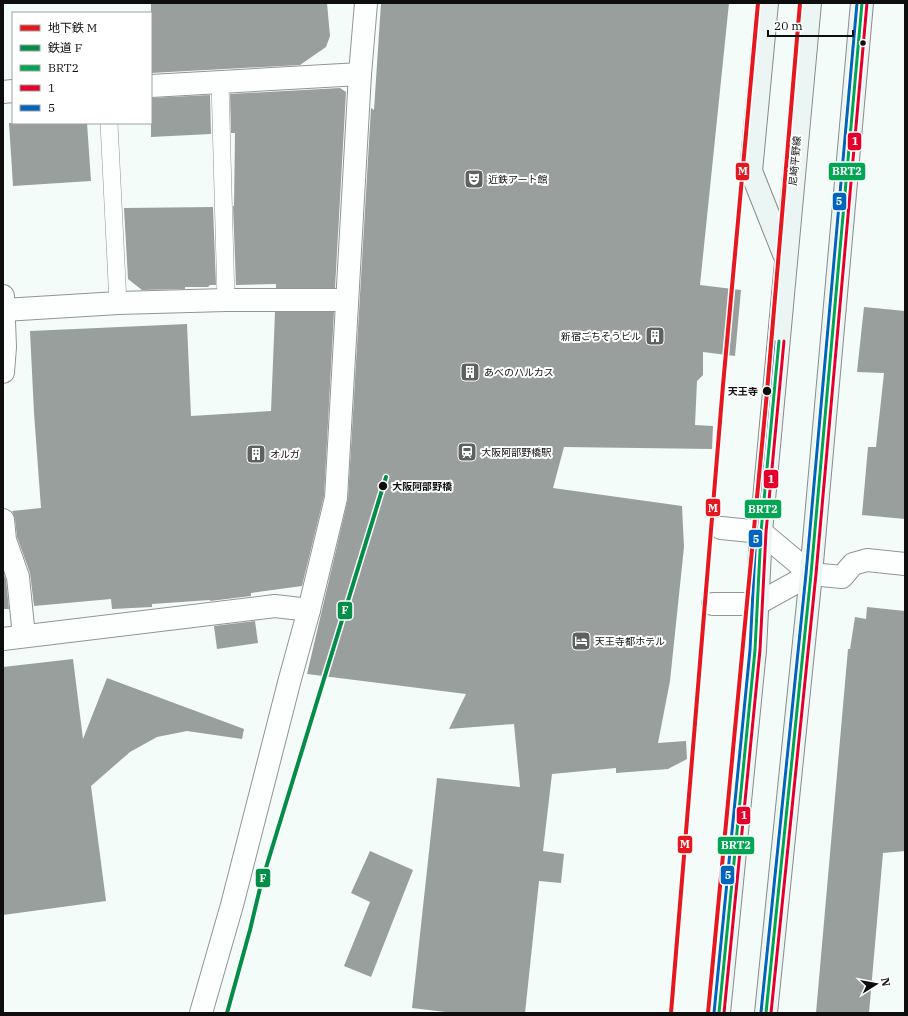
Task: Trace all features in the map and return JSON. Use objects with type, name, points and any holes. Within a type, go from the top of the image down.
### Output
[{"type":"street","points":[[200,1013],[232,905],[309,610],[336,498],[360,74],[366,3]]},
{"type":"street","points":[[767,3],[751,171],[786,259]]},
{"type":"street","name":"尼崎平野線","points":[[720,1013],[755,650],[761,532],[810,3]]},
{"type":"street","points":[[766,1013],[811,574],[862,3]]},
{"type":"street","points":[[152,86],[360,74]]},
{"type":"street","points":[[3,372],[6,347],[4,303],[118,303],[226,300],[347,301]]},
{"type":"street","points":[[3,520],[5,540],[18,577],[13,638],[275,606],[309,610]]},
{"type":"street","points":[[721,528],[761,532],[811,574],[842,577],[853,564],[867,560],[905,564]]},
{"type":"street","points":[[713,604],[757,604],[811,574]]},
{"type":"lane","points":[[220,82],[226,300]]},
{"type":"lane","points":[[109,124],[118,303]]},
{"type":"building","points":[[151,3],[327,3],[330,36],[326,47],[300,65],[152,73]]},
{"type":"building","name":"あべのハルカス","points":[[381,3],[729,3],[700,285],[741,290],[735,356],[703,352],[703,375],[697,381],[695,425],[713,426],[712,449],[564,447],[553,488],[682,506],[684,547],[670,681],[658,743],[686,741],[687,759],[668,769],[616,773],[616,768],[552,774],[543,851],[564,854],[561,883],[539,881],[525,1013],[454,1013],[412,1008],[437,778],[520,787],[514,724],[449,729],[466,694],[307,674],[348,499],[371,108],[374,110]]},
{"type":"building","points":[[340,88],[346,92],[335,288],[276,288],[276,284],[236,285],[233,206],[235,133],[231,133],[230,94]]},
{"type":"building","points":[[210,95],[211,134],[151,137],[152,98]]},
{"type":"building","points":[[9,123],[87,124],[91,181],[13,186]]},
{"type":"building","points":[[213,207],[216,285],[210,285],[208,287],[185,287],[185,289],[142,290],[128,279],[124,208]]},
{"type":"building","points":[[864,307],[905,311],[905,519],[862,515],[868,447],[876,447],[884,373],[857,372]]},
{"type":"building","points":[[275,312],[334,312],[324,496],[302,586],[251,593],[251,596],[210,601],[152,604],[152,607],[112,609],[111,599],[34,606],[30,573],[17,537],[15,519],[12,511],[41,508],[30,331],[187,324],[191,416],[271,411]]},
{"type":"building","points":[[3,572],[6,580],[9,609],[3,609]]},
{"type":"building","points":[[867,607],[905,611],[905,851],[883,853],[869,1013],[816,1013],[848,649],[850,649],[855,617],[866,619]]},
{"type":"building","points":[[255,621],[258,643],[217,649],[214,626]]},
{"type":"building","points":[[73,659],[83,739],[107,678],[244,729],[242,739],[187,731],[157,737],[130,752],[91,786],[106,901],[3,915],[3,667]]},
{"type":"building","points":[[370,851],[413,870],[371,977],[344,966],[370,902],[351,893]]},
{"type":"metro line","name":"M","points":[[671,1013],[723,385],[758,3]]},
{"type":"metro line","name":"M","points":[[708,1013],[767,392],[800,3]]},
{"type":"rail line","name":"F","points":[[227,1013],[261,884],[386,477]]},
{"type":"transit line","name":"5","points":[[761,1012],[806,574],[857,3]]},
{"type":"transit line","name":"BRT2","points":[[766,1013],[811,574],[862,3]]},
{"type":"transit line","name":"1","points":[[771,1013],[816,574],[867,3]]},
{"type":"transit line","name":"5","points":[[714,1013],[750,650],[756,532],[774,341]]},
{"type":"transit line","name":"BRT2","points":[[719,1013],[755,650],[761,532],[779,341]]},
{"type":"transit line","name":"1","points":[[724,1013],[760,650],[766,532],[784,341]]},
{"type":"place","name":"近鉄アート館","points":[[474,179]]},
{"type":"place","name":"新宿ごちそうビル","points":[[655,336]]},
{"type":"place","name":"あべのハルカス","points":[[470,372]]},
{"type":"place","name":"天王寺","points":[[767,391]]},
{"type":"place","name":"大阪阿部野橋駅","points":[[467,452]]},
{"type":"place","name":"オルガ","points":[[256,454]]},
{"type":"place","name":"大阪阿部野橋","points":[[383,486]]},
{"type":"place","name":"天王寺都ホテル","points":[[581,641]]}]
